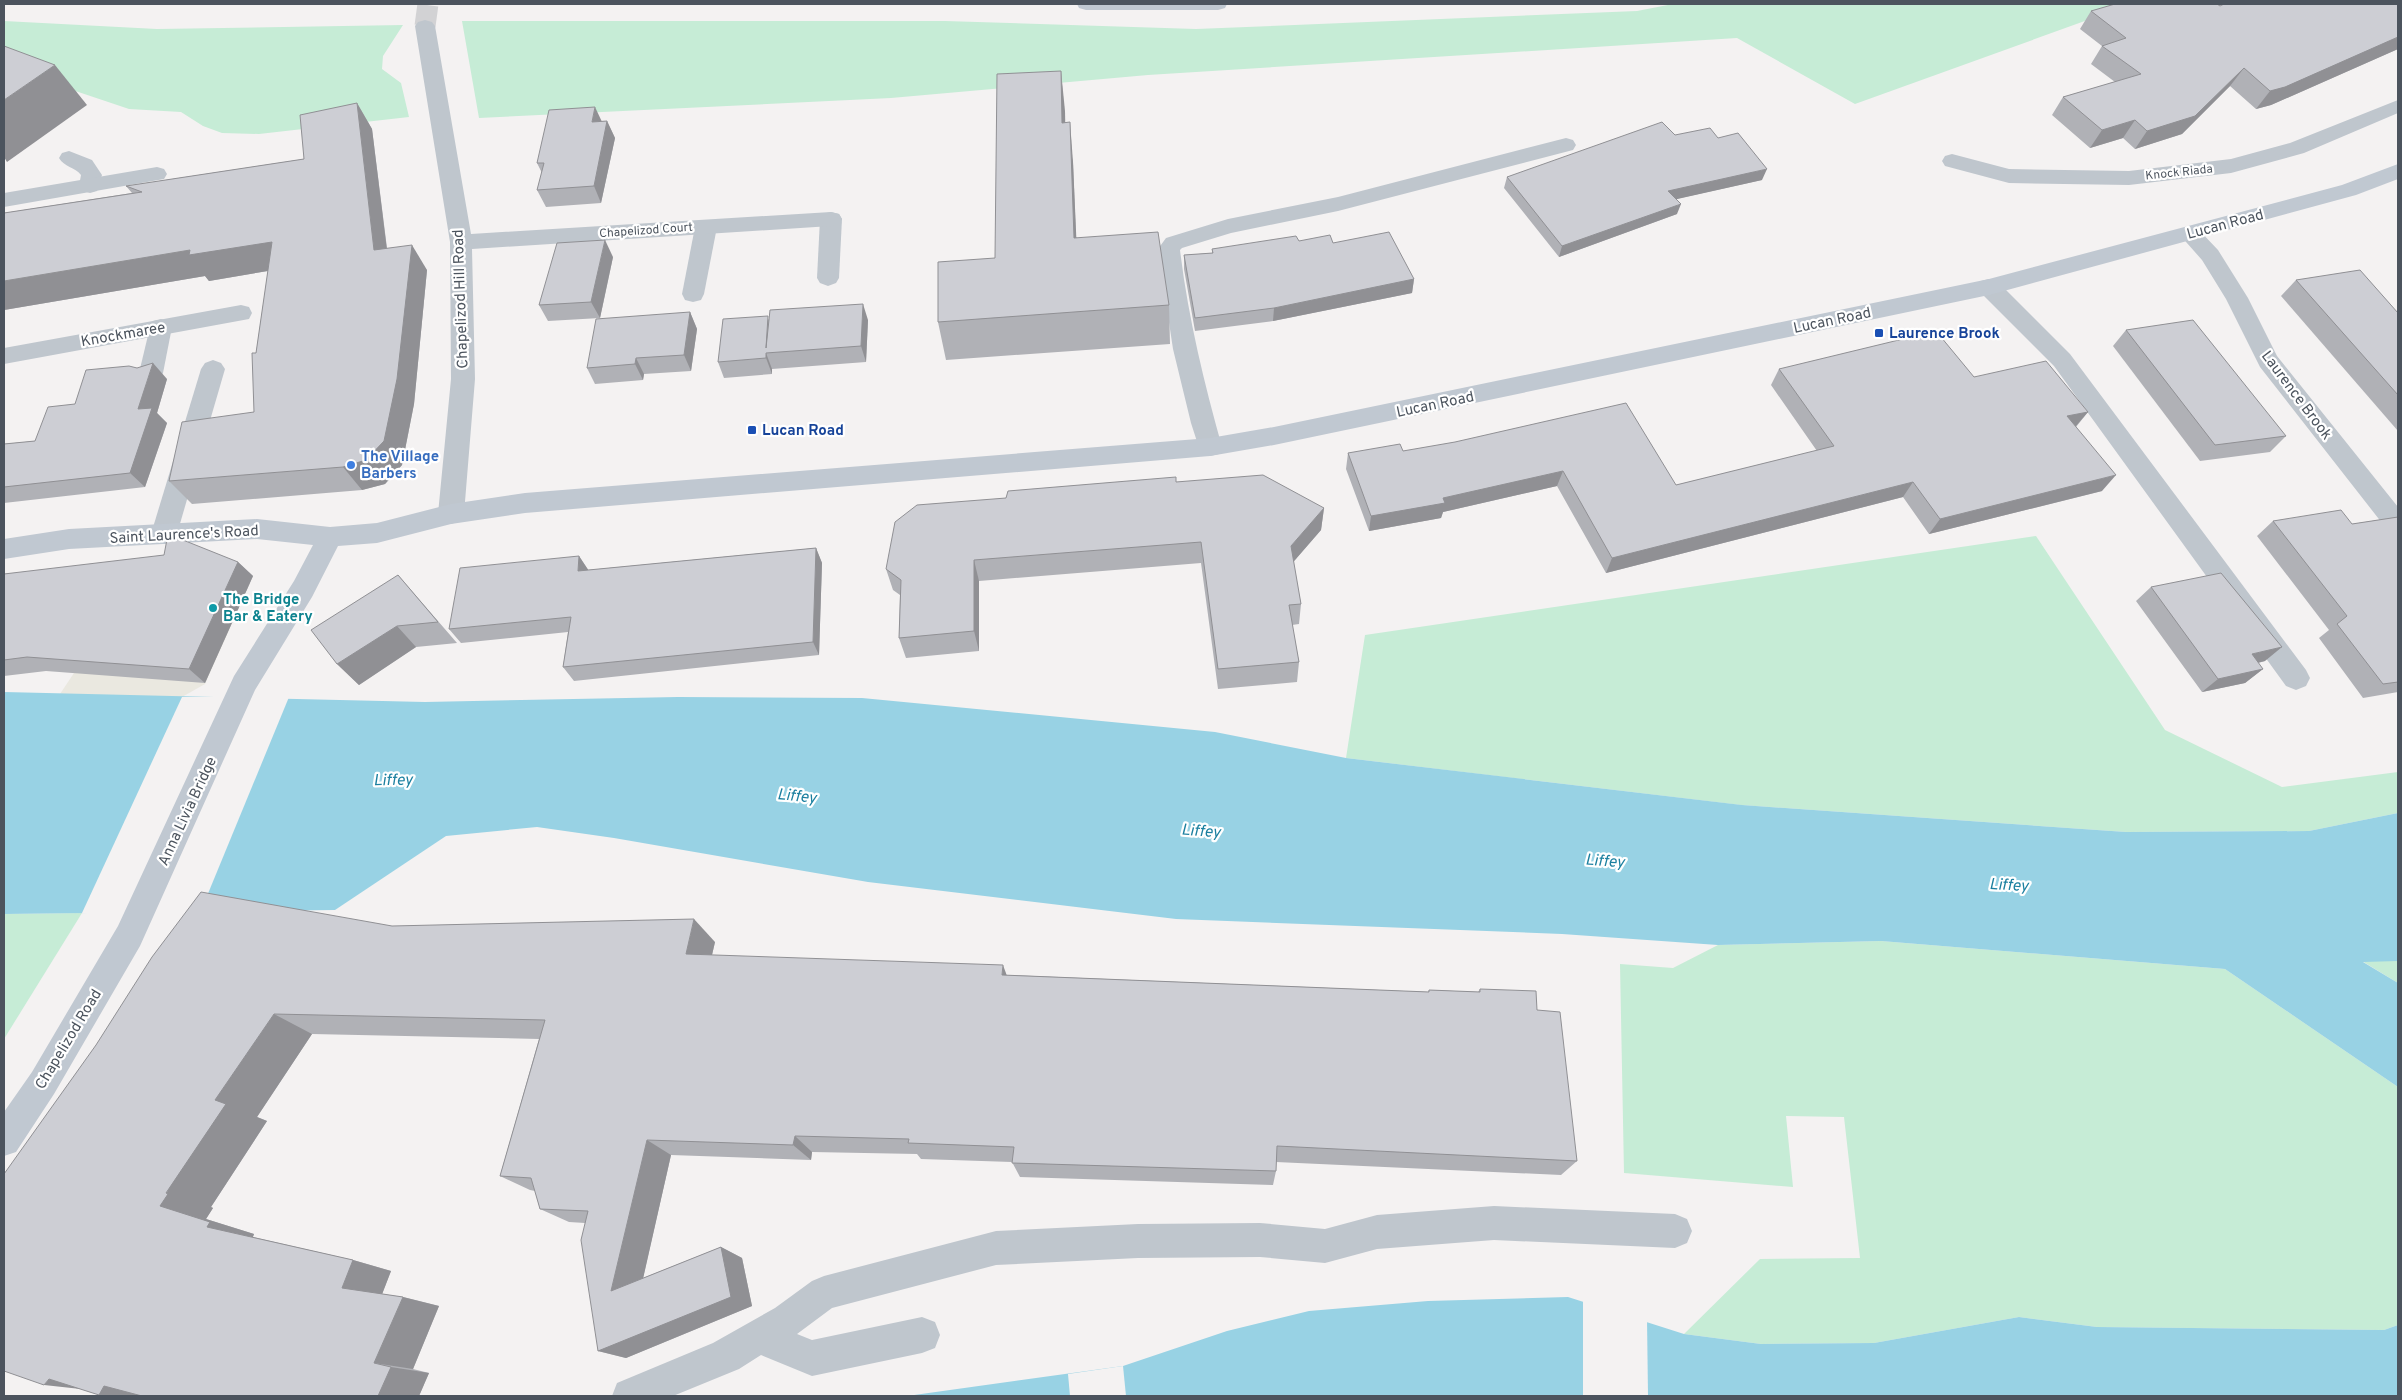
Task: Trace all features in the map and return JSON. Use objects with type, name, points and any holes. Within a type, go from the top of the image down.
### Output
[{"type":"main road","points":[[1086,4],[1218,4]]},
{"type":"main road","name":"Lucan Road","points":[[451,514],[525,503],[1210,447],[1404,410],[1989,287],[2349,190],[2398,170]]},
{"type":"main road","name":"Saint Laurence's Road","points":[[4,549],[69,539],[257,529],[330,537],[377,533],[451,514]]},
{"type":"main road","name":"Anna Livia Bridge","points":[[129,936],[244,684],[303,589],[330,537]]},
{"type":"main road","name":"Chapelizod Road","points":[[4,1140],[43,1083],[129,936]]},
{"type":"street","name":"Chapelizod Hill Road","points":[[425,26],[461,242],[463,380],[459,442],[451,514]]},
{"type":"street","name":"Knock Riada","points":[[1952,161],[2009,176],[2129,178],[2231,166],[2297,148],[2398,106]]},
{"type":"street","points":[[1210,447],[1199,408],[1171,275],[1168,249],[1174,243],[1228,226],[1338,204],[1566,146]]},
{"type":"street","points":[[69,158],[85,166],[92,175],[90,186]]},
{"type":"street","points":[[4,200],[157,174]]},
{"type":"street","name":"Chapelizod Court","points":[[461,242],[831,219],[828,278]]},
{"type":"street","points":[[693,294],[706,227]]},
{"type":"street","name":"Laurence Brook","points":[[2190,234],[2215,262],[2237,298],[2268,361],[2398,525]]},
{"type":"street","points":[[1989,287],[2062,360],[2296,678]]},
{"type":"street","name":"Knockmaree","points":[[4,356],[241,313]]},
{"type":"street","points":[[151,373],[161,327]]},
{"type":"street","points":[[164,534],[213,369]]},
{"type":"street","points":[[630,1396],[726,1356],[759,1337],[824,1293],[996,1248],[1138,1241],[1260,1240],[1325,1246],[1377,1232],[1494,1223],[1674,1231]]},
{"type":"street","points":[[759,1337],[812,1358],[922,1335]]},
{"type":"shaded area","name":"The Bridge Bar & Eatery","points":[[242,571],[250,583],[205,684],[182,697],[60,694],[80,664]]},
{"type":"green space","points":[[1673,4],[2132,4],[1855,104],[1737,38],[1148,75],[891,98],[479,118],[462,21],[945,21],[1196,29],[1637,11]]},
{"type":"green space","points":[[4,21],[157,29],[403,25],[383,56],[382,69],[401,83],[409,117],[259,134],[222,133],[203,126],[181,112],[129,109],[4,67]]},
{"type":"green space","points":[[2036,536],[2165,730],[2282,787],[2398,772],[2398,813],[2309,831],[2126,832],[1741,805],[1346,758],[1365,635]]},
{"type":"green space","points":[[82,913],[4,1039],[4,914]]},
{"type":"green space","points":[[1881,941],[2225,969],[2398,1087],[2398,1325],[2384,1330],[2097,1327],[2019,1317],[1874,1343],[1761,1344],[1684,1334],[1760,1259],[1860,1258],[1844,1117],[1786,1116],[1793,1187],[1624,1173],[1620,964],[1673,968],[1718,945]]},
{"type":"green space","points":[[2362,961],[2398,961],[2398,983]]},
{"type":"water","name":"Liffey","points":[[4,692],[425,702],[678,697],[862,698],[1215,732],[1346,758],[1742,805],[2126,832],[2309,831],[2398,813],[2398,961],[2363,962],[2398,983],[2398,1087],[2225,969],[1881,941],[1718,945],[1562,934],[1176,919],[868,882],[614,838],[537,827],[446,836],[335,910],[4,914]]},
{"type":"water","points":[[1568,1297],[1684,1334],[1761,1344],[1874,1343],[2019,1317],[2097,1327],[2384,1330],[2398,1325],[2398,1396],[907,1396],[1123,1366],[1227,1331],[1309,1311],[1428,1301]]},
{"type":"pier","points":[[182,697],[289,697],[200,913],[82,913]]},
{"type":"pier","points":[[1583,1299],[1647,1319],[1648,1396],[1583,1396]]},
{"type":"pier","points":[[1123,1366],[1126,1396],[1070,1396],[1068,1374]]},
{"type":"building","points":[[2115,4],[2217,4],[2220,6],[2224,4],[2398,4],[2398,37],[2285,87],[2270,91],[2244,68],[2195,116],[2147,131],[2135,120],[2102,130],[2063,97],[2141,74],[2102,46],[2126,38],[2091,11]]},
{"type":"building","points":[[4,46],[55,65],[4,100]]},
{"type":"building","points":[[1061,71],[1062,123],[1070,122],[1074,238],[1158,232],[1169,305],[938,322],[938,262],[995,258],[997,74]]},
{"type":"building","points":[[357,103],[374,250],[412,245],[397,379],[384,441],[366,460],[343,467],[169,481],[182,422],[254,412],[252,353],[256,353],[272,242],[189,255],[190,250],[4,281],[4,213],[142,192],[126,186],[304,159],[300,115]]},
{"type":"building","points":[[595,107],[592,122],[607,121],[594,186],[537,190],[544,163],[537,163],[549,110]]},
{"type":"building","points":[[1662,122],[1675,135],[1710,128],[1718,138],[1738,133],[1767,169],[1668,191],[1681,204],[1562,246],[1507,177]]},
{"type":"building","points":[[1389,232],[1414,279],[1274,308],[1195,318],[1184,255],[1213,253],[1212,249],[1296,236],[1299,241],[1330,235],[1333,243]]},
{"type":"building","points":[[605,240],[591,302],[539,305],[557,243]]},
{"type":"building","points":[[2360,270],[2398,313],[2398,395],[2296,280]]},
{"type":"building","points":[[863,304],[861,346],[766,353],[766,358],[718,362],[723,319],[768,316],[766,348],[770,310]]},
{"type":"building","points":[[690,312],[684,355],[636,358],[635,364],[587,368],[596,319]]},
{"type":"building","points":[[2193,320],[2286,436],[2215,445],[2126,330]]},
{"type":"building","points":[[1936,331],[1974,377],[2046,361],[2088,412],[2067,416],[2116,475],[1940,519],[1913,482],[1612,558],[1563,471],[1443,498],[1445,503],[1371,516],[1348,453],[1400,444],[1403,451],[1455,442],[1626,403],[1676,485],[1834,446],[1779,369]]},
{"type":"building","points":[[153,363],[138,409],[152,408],[130,473],[4,487],[4,444],[35,441],[48,407],[75,404],[86,370],[129,366],[137,368]]},
{"type":"building","points":[[1263,475],[1324,508],[1291,546],[1301,604],[1289,605],[1299,662],[1218,669],[1201,542],[974,560],[974,631],[899,638],[901,580],[886,569],[895,522],[917,505],[1006,498],[1008,491],[1176,477],[1176,482]]},
{"type":"building","points":[[2341,510],[2352,524],[2398,517],[2398,682],[2383,684],[2337,624],[2347,616],[2273,521]]},
{"type":"building","points":[[168,534],[238,562],[189,669],[27,657],[4,660],[4,574],[164,555]]},
{"type":"building","points":[[816,548],[813,642],[563,667],[571,617],[449,629],[460,568],[579,556],[578,571]]},
{"type":"building","points":[[2221,573],[2282,647],[2252,654],[2263,669],[2218,679],[2151,587]]},
{"type":"building","points":[[398,575],[438,622],[397,626],[337,664],[311,630]]},
{"type":"building","points":[[201,892],[392,926],[694,919],[686,954],[1003,965],[1002,975],[1429,992],[1429,990],[1480,992],[1480,989],[1536,991],[1537,1010],[1560,1012],[1577,1161],[1277,1146],[1276,1171],[1012,1163],[1014,1147],[908,1143],[909,1139],[795,1136],[793,1145],[647,1140],[611,1291],[721,1247],[731,1297],[598,1351],[581,1240],[588,1211],[540,1209],[531,1178],[500,1176],[545,1020],[274,1014],[215,1100],[226,1104],[166,1193],[168,1194],[160,1206],[210,1222],[207,1227],[353,1260],[342,1288],[403,1297],[374,1363],[391,1367],[378,1396],[142,1396],[104,1386],[99,1395],[49,1379],[44,1385],[4,1371],[4,1174],[96,1045],[152,957]]},
{"type":"tunnel","points":[[425,26],[428,4]]},
{"type":"place","name":"Laurence Brook","points":[[1879,333]]},
{"type":"place","name":"Lucan Road","points":[[752,430]]},
{"type":"place","name":"The Village Barbers","points":[[351,465]]},
{"type":"place","name":"The Bridge Bar & Eatery","points":[[213,608]]}]
